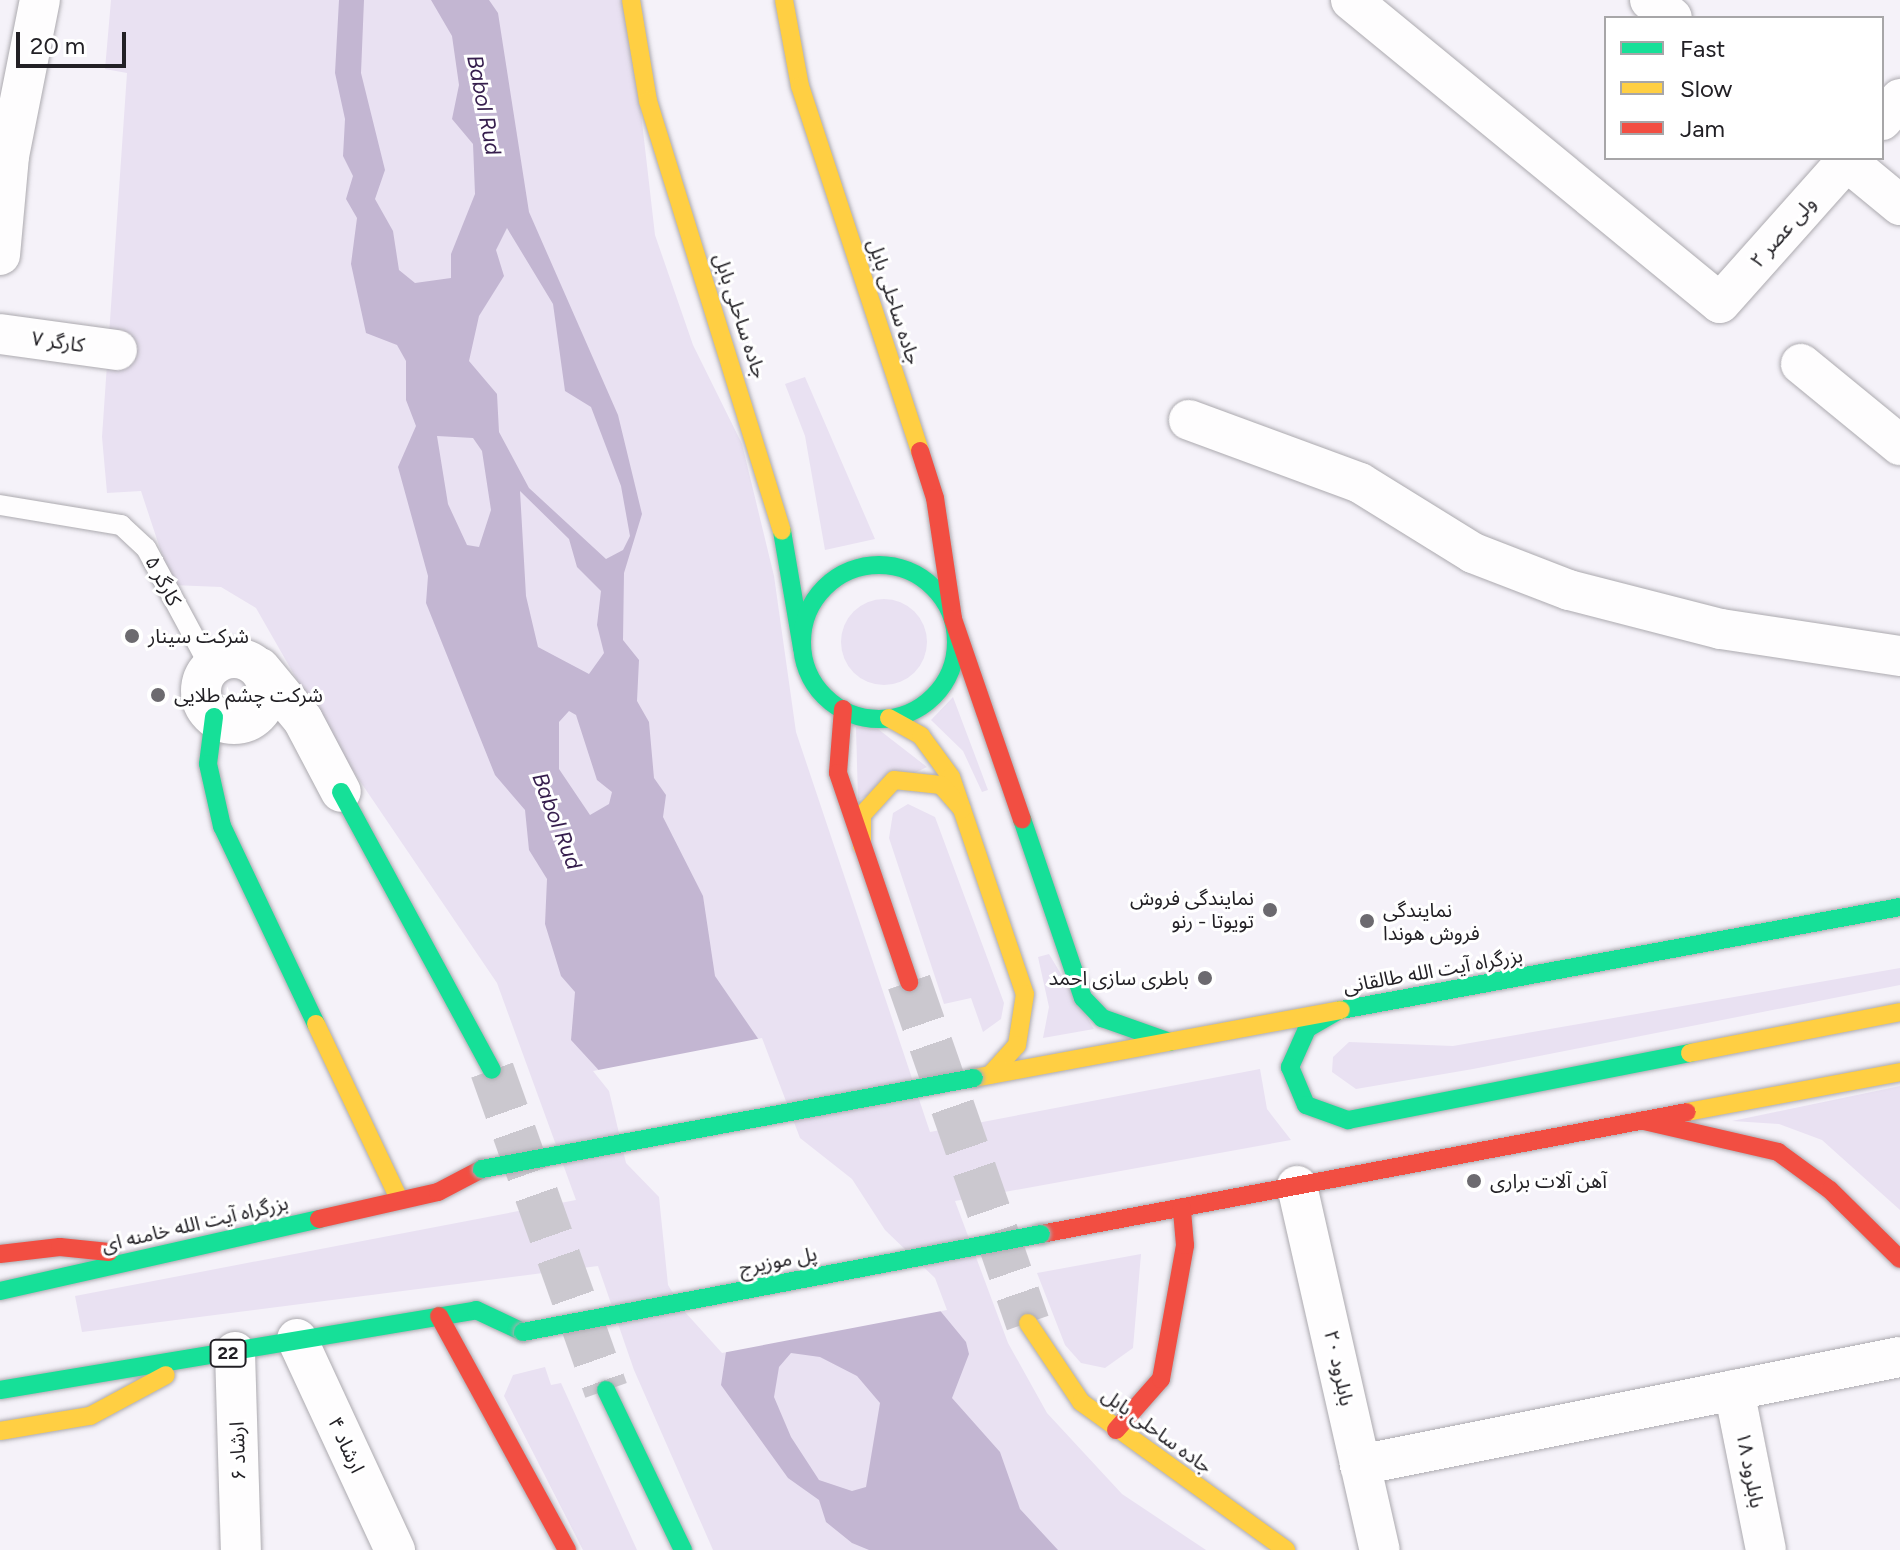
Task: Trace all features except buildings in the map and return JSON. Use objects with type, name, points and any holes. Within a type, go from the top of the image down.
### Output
[{"type":"main road","name":"جاده ساحلی بابل","points":[[631,0],[648,101],[777,504],[802,648]]},
{"type":"main road","name":"جاده ساحلی بایل","points":[[784,0],[800,86],[935,498],[953,619]]},
{"type":"main road","points":[[220,720],[208,764],[222,826],[399,1199],[438,1192],[482,1169],[982,1077],[1017,1045],[1027,1009],[963,810],[932,749],[889,718],[843,709],[813,682],[802,648],[816,597],[860,567],[914,573],[941,596],[953,619],[1083,998],[1102,1018],[1170,1042]]},
{"type":"main road","points":[[889,718],[922,706],[946,680],[956,646],[953,619]]},
{"type":"main road","points":[[843,709],[838,773],[909,982]]},
{"type":"main road","points":[[862,846],[862,815],[894,780],[941,785],[963,810]]},
{"type":"main road","points":[[341,792],[492,1070]]},
{"type":"main road","name":"بزرگراه آیت الله طالقانی","points":[[982,1077],[1900,907]]},
{"type":"main road","points":[[1338,1011],[1307,1029],[1290,1067],[1306,1105],[1348,1120],[1900,1012]]},
{"type":"main road","points":[[1116,1430],[1161,1379],[1185,1245],[1182,1207],[1900,1072]]},
{"type":"main road","points":[[1642,1121],[1778,1152],[1830,1190],[1900,1259]]},
{"type":"main road","name":"بزرگراه آیت الله خامنه ای","points":[[0,1291],[399,1199]]},
{"type":"main road","name":"پل موزیرج","points":[[447,1315],[476,1310],[523,1332],[1182,1207]]},
{"type":"main road","points":[[0,1254],[60,1247],[152,1256]]},
{"type":"main road","points":[[447,1315],[567,1550]]},
{"type":"main road","name":"22","points":[[0,1390],[447,1315]]},
{"type":"main road","name":"جاده ساحلی بابل","points":[[1028,1323],[1060,1378],[1116,1430],[1286,1550]]},
{"type":"main road","points":[[0,1431],[90,1416],[216,1355]]},
{"type":"main road","points":[[606,1390],[683,1550]]},
{"type":"street","points":[[0,255],[15,43],[40,0]]},
{"type":"street","name":"ولی عصر ۲","points":[[1351,0],[1720,303],[1845,160]]},
{"type":"street","points":[[1650,0],[1670,16]]},
{"type":"street","points":[[1884,118],[1900,99]]},
{"type":"street","points":[[1847,160],[1900,205]]},
{"type":"street","name":"کارگر ۷","points":[[0,334],[117,350]]},
{"type":"street","points":[[1801,364],[1900,445]]},
{"type":"street","points":[[1189,420],[1360,483],[1473,553],[1569,590],[1721,629],[1900,656]]},
{"type":"street","points":[[235,658],[260,668],[303,720],[341,792],[288,744],[220,720],[201,693],[210,667],[235,658]]},
{"type":"street","points":[[220,720],[243,723],[262,707],[267,683],[260,668]]},
{"type":"street","name":"بابلرود ۲۰","points":[[1297,1186],[1380,1550]]},
{"type":"street","name":"ارشاد ۴","points":[[297,1339],[395,1550]]},
{"type":"street","name":"ارشاد ۶","points":[[216,1355],[241,1550]]},
{"type":"street","points":[[1360,1465],[1900,1357]]},
{"type":"street","name":"بابلرود ۱۸","points":[[1734,1390],[1766,1550]]},
{"type":"lane","name":"کارگر ۵","points":[[0,505],[121,525],[146,548],[210,667]]},
{"type":"shaded area","points":[[111,0],[628,0],[655,235],[693,345],[742,444],[774,576],[796,732],[930,1132],[1260,1069],[1267,1109],[1291,1140],[955,1201],[1008,1343],[1047,1413],[1122,1494],[1206,1550],[713,1550],[634,1370],[598,1266],[82,1332],[75,1296],[576,1200],[497,983],[328,734],[256,608],[221,587],[172,585],[141,491],[107,493],[102,437],[127,73],[105,69]]},
{"type":"shaded area","points":[[805,377],[875,539],[825,550],[805,436],[785,384]]},
{"type":"shaded area","points":[[884,599],[908,606],[920,618],[927,642],[920,666],[908,678],[884,685],[860,678],[848,666],[841,642],[848,618],[860,606]]},
{"type":"shaded area","points":[[953,697],[988,790],[982,792],[963,751],[931,720]]},
{"type":"shaded area","points":[[856,727],[878,729],[927,767],[858,800]]},
{"type":"shaded area","points":[[908,804],[935,817],[1004,1003],[1001,1019],[983,1032],[971,998],[944,1004],[889,838],[893,813]]},
{"type":"shaded area","points":[[1049,954],[1094,1029],[1043,1038],[1049,1007],[1038,957]]},
{"type":"shaded area","points":[[1900,968],[1900,985],[1473,1069],[1356,1089],[1332,1072],[1333,1057],[1349,1042],[1453,1046]]},
{"type":"shaded area","points":[[1900,1086],[1900,1210],[1822,1140],[1779,1124],[1732,1121]]},
{"type":"shaded area","points":[[1141,1254],[1133,1348],[1105,1368],[1081,1363],[1065,1345],[1037,1273]]},
{"type":"shaded area","points":[[545,1367],[551,1385],[561,1383],[637,1550],[583,1550],[504,1396],[513,1375]]},
{"type":"water","name":"Babol Rud","points":[[339,0],[364,0],[361,73],[385,170],[375,199],[393,231],[399,270],[415,283],[451,278],[451,254],[475,194],[473,144],[452,119],[459,85],[452,36],[431,0],[489,0],[498,13],[529,212],[618,415],[642,514],[624,573],[623,640],[639,660],[637,701],[649,722],[654,778],[666,795],[663,817],[703,896],[715,976],[759,1040],[790,1129],[966,1342],[969,1354],[952,1398],[1000,1452],[1020,1509],[1058,1550],[869,1550],[852,1543],[826,1522],[819,1500],[788,1478],[721,1385],[726,1352],[664,1202],[605,1077],[571,1040],[575,992],[561,976],[545,924],[547,879],[529,850],[525,810],[495,775],[426,603],[428,576],[398,467],[416,426],[406,400],[406,361],[397,345],[366,333],[351,264],[357,218],[346,199],[353,176],[343,156],[345,119],[335,73]],"holes":[[[507,228],[553,304],[565,391],[591,407],[621,486],[630,536],[623,550],[606,559],[529,488],[499,432],[497,394],[469,361],[479,316],[504,276],[496,250]],[[437,436],[473,438],[482,451],[491,510],[479,547],[467,545],[448,504]],[[520,491],[569,539],[577,567],[601,591],[597,625],[604,653],[589,674],[538,647],[526,596]],[[569,711],[576,715],[597,780],[612,792],[609,804],[590,815],[559,769],[559,722]],[[791,1353],[820,1357],[857,1376],[880,1403],[866,1487],[852,1491],[819,1480],[791,1437],[774,1397],[779,1367]]]},
{"type":"pier","points":[[762,1038],[800,1138],[852,1179],[885,1230],[935,1278],[947,1310],[722,1353],[685,1312],[668,1285],[659,1197],[626,1163],[609,1091],[593,1071]]},
{"type":"tunnel","points":[[909,982],[1028,1323]]},
{"type":"tunnel","points":[[492,1070],[606,1390]]},
{"type":"traffic: fast","points":[[782,531],[802,648]]},
{"type":"traffic: fast","points":[[879,565],[908,571],[933,588],[950,613],[956,642],[950,671],[933,696],[908,713],[879,719],[850,713],[825,696],[808,671],[802,642],[808,613],[825,588],[850,571],[879,565]]},
{"type":"traffic: fast","points":[[214,717],[208,764],[222,826],[316,1024]]},
{"type":"traffic: fast","points":[[341,792],[492,1070]]},
{"type":"traffic: fast","points":[[1022,819],[1083,998],[1102,1018],[1170,1042]]},
{"type":"traffic: fast","points":[[1341,1010],[1900,907]]},
{"type":"traffic: fast","points":[[1336,1012],[1307,1029],[1290,1067],[1306,1105],[1348,1120],[1690,1053]]},
{"type":"traffic: fast","points":[[482,1169],[974,1078]]},
{"type":"traffic: fast","points":[[0,1291],[319,1219]]},
{"type":"traffic: fast","points":[[523,1332],[1041,1234]]},
{"type":"traffic: fast","points":[[0,1390],[476,1310],[523,1332]]},
{"type":"traffic: fast","points":[[606,1390],[683,1550]]},
{"type":"traffic: slow","points":[[631,0],[648,101],[782,531]]},
{"type":"traffic: slow","points":[[784,0],[800,86],[920,451]]},
{"type":"traffic: slow","points":[[889,718],[921,736],[951,777],[1025,994],[1017,1045],[990,1075]]},
{"type":"traffic: slow","points":[[862,846],[862,815],[894,780],[941,785],[962,809]]},
{"type":"traffic: slow","points":[[974,1078],[1341,1010]]},
{"type":"traffic: slow","points":[[1690,1053],[1900,1012]]},
{"type":"traffic: slow","points":[[316,1024],[399,1199]]},
{"type":"traffic: slow","points":[[1687,1112],[1900,1072]]},
{"type":"traffic: slow","points":[[1028,1323],[1081,1402],[1286,1550]]},
{"type":"traffic: slow","points":[[0,1431],[90,1416],[166,1375]]},
{"type":"traffic: jam","points":[[920,451],[935,498],[953,619],[1022,819]]},
{"type":"traffic: jam","points":[[843,709],[838,773],[909,982]]},
{"type":"traffic: jam","points":[[1041,1234],[1687,1112]]},
{"type":"traffic: jam","points":[[1644,1121],[1778,1152],[1830,1190],[1900,1259]]},
{"type":"traffic: jam","points":[[319,1219],[438,1192],[482,1169]]},
{"type":"traffic: jam","points":[[1116,1430],[1161,1379],[1185,1245],[1182,1207]]},
{"type":"traffic: jam","points":[[0,1254],[60,1247],[109,1252]]},
{"type":"traffic: jam","points":[[439,1316],[567,1550]]},
{"type":"place","name":"شرکت سینار","points":[[132,636]]},
{"type":"place","name":"شرکت چشم طلایی","points":[[158,695]]},
{"type":"place","name":"نمایندگی فروش تویوتا - رنو","points":[[1270,910]]},
{"type":"place","name":"نمایندگی فروش هوندا","points":[[1367,921]]},
{"type":"place","name":"باطری سازی احمد","points":[[1205,978]]},
{"type":"place","name":"آهن آلات براری","points":[[1474,1181]]}]
